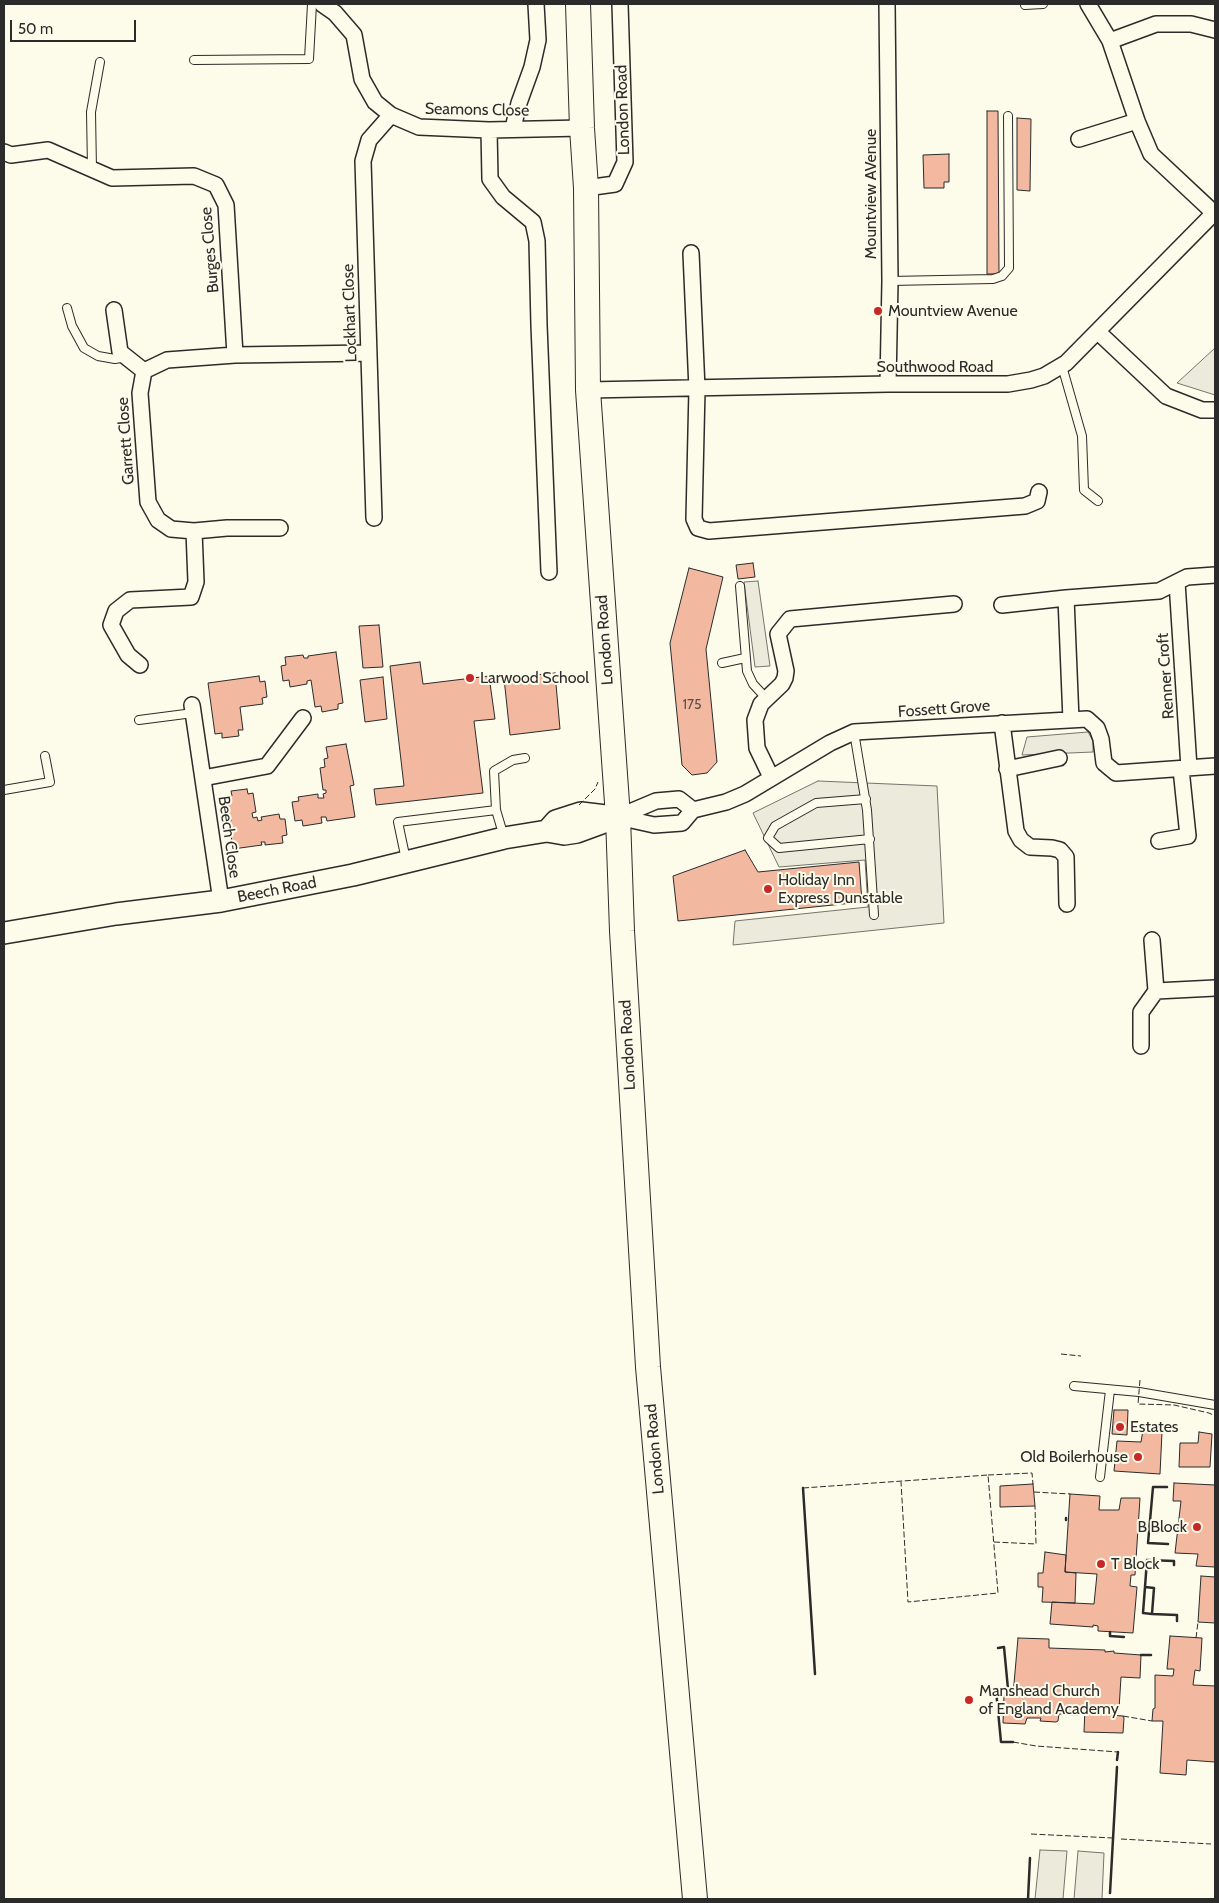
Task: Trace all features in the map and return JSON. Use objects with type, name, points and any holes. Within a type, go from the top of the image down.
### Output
[{"type":"main road","name":"London Road","points":[[578,4],[586,188],[588,390],[618,817],[623,949],[648,1367],[695,1899]]},
{"type":"street","name":"Seamons Close","points":[[322,4],[338,8],[354,35],[362,79],[375,102],[391,115],[419,127],[489,130],[582,128]]},
{"type":"street","points":[[513,128],[519,103],[532,67],[538,40],[536,4]]},
{"type":"street","name":"London Road","points":[[586,188],[615,184],[625,162],[620,4]]},
{"type":"street","name":"Mountview AVenue","points":[[888,4],[890,281],[888,384]]},
{"type":"street","points":[[1088,4],[1110,41],[1137,121],[1151,154],[1215,213]]},
{"type":"street","points":[[1110,41],[1156,24],[1191,24],[1215,30]]},
{"type":"street","name":"Lockhart Close","points":[[374,518],[363,161],[369,140],[391,115]]},
{"type":"street","points":[[1079,139],[1137,121]]},
{"type":"street","points":[[489,130],[490,179],[503,197],[534,222],[538,241],[539,325],[549,572]]},
{"type":"street","name":"Burges Close","points":[[4,152],[11,155],[48,150],[112,178],[194,176],[216,185],[226,204],[235,354]]},
{"type":"street","name":"Southwood Road","points":[[588,390],[888,384],[1008,384],[1044,376],[1062,366],[1098,332],[1215,213]]},
{"type":"street","points":[[690,253],[697,388],[694,519],[698,528],[709,531],[1025,506],[1037,501],[1039,492]]},
{"type":"street","points":[[114,310],[120,352],[144,371],[167,360],[235,354],[369,353]]},
{"type":"street","points":[[1098,332],[1166,396],[1202,410],[1215,410]]},
{"type":"street","name":"Garrett Close","points":[[144,371],[140,393],[148,502],[158,520],[171,529],[194,531],[226,528],[280,528]]},
{"type":"street","points":[[140,665],[128,655],[111,625],[116,611],[130,600],[191,597],[196,582],[194,531]]},
{"type":"street","points":[[1002,605],[1160,591],[1187,577],[1215,575]]},
{"type":"street","name":"Renner Croft","points":[[1177,582],[1185,768]]},
{"type":"street","points":[[1066,598],[1071,720]]},
{"type":"street","points":[[771,777],[757,748],[755,720],[761,704],[778,688],[785,678],[786,671],[778,634],[790,619],[954,604]]},
{"type":"street","name":"Beech Close","points":[[192,709],[221,901]]},
{"type":"street","name":"Beech Close","points":[[203,778],[267,766],[303,718]]},
{"type":"street","name":"Fossett Grove","points":[[618,817],[654,825],[682,823],[693,810],[726,802],[745,794],[830,743],[854,732],[1086,719],[1097,728],[1101,739],[1104,763],[1116,773],[1215,766]]},
{"type":"street","points":[[1002,723],[1016,831],[1021,840],[1030,847],[1060,850],[1066,857],[1067,904]]},
{"type":"street","points":[[1007,768],[1059,758]]},
{"type":"street","points":[[1159,841],[1188,836],[1185,768]]},
{"type":"street","points":[[618,817],[656,801],[679,799],[693,810]]},
{"type":"street","name":"Beech Road","points":[[4,933],[116,914],[221,901],[353,875],[504,838],[547,831],[564,834],[577,832],[618,817]]},
{"type":"street","points":[[1141,1046],[1141,1012],[1156,991],[1152,940]]},
{"type":"street","points":[[1156,991],[1215,988]]},
{"type":"lane","points":[[194,60],[310,59],[312,4]]},
{"type":"lane","points":[[1025,5],[1043,4]]},
{"type":"lane","points":[[92,169],[91,112],[100,62]]},
{"type":"lane","points":[[890,281],[993,279],[1002,276],[1009,268],[1008,116]]},
{"type":"lane","points":[[67,308],[72,326],[84,348],[98,356],[115,359],[126,357]]},
{"type":"lane","points":[[1062,366],[1082,436],[1084,490],[1098,501]]},
{"type":"lane","points":[[740,586],[747,671],[750,678],[766,698]]},
{"type":"lane","points":[[722,663],[745,658]]},
{"type":"lane","points":[[139,720],[192,709]]},
{"type":"lane","points":[[854,732],[866,799],[874,915]]},
{"type":"lane","points":[[4,790],[50,782],[45,756]]},
{"type":"lane","points":[[504,838],[496,810],[494,771],[513,760],[525,758]]},
{"type":"lane","points":[[866,799],[816,803],[775,826],[768,838],[779,848],[870,839]]},
{"type":"lane","points":[[406,862],[398,822],[496,810]]},
{"type":"lane","points":[[1074,1386],[1139,1392],[1215,1406]]},
{"type":"lane","points":[[1100,1477],[1110,1390]]},
{"type":"shaded area","points":[[1215,348],[1215,395],[1177,383]]},
{"type":"shaded area","points":[[758,581],[770,666],[755,667],[744,582]]},
{"type":"shaded area","points":[[1088,732],[1093,741],[1093,752],[1022,755],[1027,737]]},
{"type":"shaded area","points":[[818,781],[937,786],[944,923],[733,945],[735,921],[868,907],[865,860],[779,867],[753,813]]},
{"type":"shaded area","points":[[1040,1850],[1067,1851],[1063,1899],[1035,1899]]},
{"type":"shaded area","points":[[1078,1851],[1104,1853],[1102,1899],[1074,1899]]},
{"type":"building","points":[[987,111],[998,111],[999,274],[987,274]]},
{"type":"building","points":[[1017,118],[1031,119],[1030,191],[1017,190]]},
{"type":"building","points":[[949,154],[949,182],[944,182],[944,188],[924,188],[923,155]]},
{"type":"building","points":[[753,563],[755,577],[738,579],[736,565]]},
{"type":"building","points":[[689,568],[723,577],[706,649],[717,762],[707,773],[692,775],[682,765],[670,643]]},
{"type":"building","points":[[379,625],[383,667],[363,668],[359,626]]},
{"type":"building","points":[[336,652],[343,703],[338,704],[338,709],[322,712],[321,706],[315,707],[311,680],[307,681],[307,684],[290,687],[289,680],[283,681],[281,666],[286,665],[285,657],[303,655],[304,658],[308,658],[308,656]]},
{"type":"building","points":[[420,662],[423,684],[489,676],[495,719],[474,721],[483,793],[376,805],[374,789],[404,786],[390,666]]},
{"type":"building","points":[[555,673],[560,729],[510,735],[504,678]]},
{"type":"building","points":[[259,676],[260,682],[265,681],[267,697],[262,698],[263,704],[240,707],[243,730],[238,730],[239,736],[222,738],[222,733],[215,734],[208,683]]},
{"type":"building","points":[[383,677],[387,719],[365,722],[360,680]]},
{"type":"building","points":[[346,744],[354,785],[350,786],[355,817],[327,821],[326,817],[321,817],[322,823],[303,826],[302,820],[295,821],[292,802],[299,801],[298,797],[318,794],[318,798],[324,798],[323,794],[326,793],[326,790],[323,790],[320,768],[325,767],[324,759],[328,758],[326,747]]},
{"type":"building","points":[[247,789],[248,794],[253,793],[256,812],[252,813],[253,818],[257,817],[258,821],[262,820],[261,817],[279,814],[280,819],[285,819],[287,835],[282,836],[283,843],[265,845],[265,842],[261,842],[262,845],[233,849],[229,821],[231,821],[230,816],[227,817],[224,797],[232,796],[231,791]]},
{"type":"building","name":"Holiday Inn Express Dunstable","points":[[745,850],[758,872],[859,862],[862,902],[678,921],[673,876]]},
{"type":"building","name":"Estates","points":[[1114,1410],[1128,1410],[1127,1435],[1112,1434]]},
{"type":"building","name":"Old Boilerhouse","points":[[1143,1430],[1162,1432],[1160,1474],[1114,1471],[1117,1441],[1141,1442]]},
{"type":"building","points":[[1199,1432],[1212,1434],[1210,1467],[1179,1467],[1180,1443],[1198,1443]]},
{"type":"building","name":"B Block","points":[[1174,1483],[1215,1485],[1215,1567],[1196,1566],[1198,1554],[1175,1553],[1181,1501],[1173,1501]]},
{"type":"building","points":[[1033,1484],[1035,1506],[1000,1507],[1000,1486]]},
{"type":"building","name":"T Block","points":[[1070,1494],[1100,1496],[1099,1510],[1119,1510],[1121,1498],[1140,1498],[1135,1575],[1131,1575],[1130,1586],[1137,1587],[1133,1633],[1098,1631],[1098,1626],[1093,1625],[1093,1627],[1050,1624],[1052,1602],[1094,1604],[1097,1574],[1065,1572]]},
{"type":"building","points":[[1045,1552],[1066,1555],[1065,1572],[1076,1573],[1075,1603],[1042,1602],[1043,1587],[1038,1587],[1038,1573],[1043,1573]]},
{"type":"building","points":[[1201,1576],[1215,1577],[1215,1623],[1198,1622]]},
{"type":"building","points":[[1170,1636],[1202,1638],[1200,1671],[1195,1670],[1193,1685],[1215,1686],[1215,1762],[1187,1760],[1186,1775],[1160,1773],[1163,1721],[1152,1721],[1153,1709],[1155,1708],[1155,1675],[1173,1676],[1174,1669],[1167,1669]]},
{"type":"building","points":[[1018,1638],[1049,1639],[1049,1648],[1105,1650],[1105,1652],[1114,1651],[1114,1653],[1141,1655],[1140,1678],[1121,1677],[1119,1709],[1111,1708],[1110,1715],[1123,1716],[1124,1718],[1123,1733],[1084,1732],[1085,1708],[1080,1707],[1079,1715],[1059,1714],[1058,1721],[1056,1722],[1040,1721],[1041,1718],[1027,1718],[1025,1724],[1003,1723],[1004,1695],[1013,1695]]},
{"type":"fence","points":[[579,805],[595,789],[598,782]]},
{"type":"fence","points":[[1061,1354],[1081,1356]]},
{"type":"fence","points":[[1140,1380],[1138,1404],[1174,1405],[1215,1416]]},
{"type":"fence","points":[[988,1475],[1032,1473],[1033,1484]]},
{"type":"fence","points":[[803,1488],[988,1475],[998,1593],[908,1602],[901,1482]]},
{"type":"fence","points":[[1034,1492],[1070,1494]]},
{"type":"fence","points":[[994,1542],[1036,1544],[1035,1506]]},
{"type":"fence","points":[[1196,1638],[1198,1622]]},
{"type":"fence","points":[[996,1694],[1004,1695]]},
{"type":"fence","points":[[1123,1716],[1152,1721]]},
{"type":"fence","points":[[1013,1742],[1036,1746],[1118,1752]]},
{"type":"fence","points":[[1031,1834],[1113,1838]]},
{"type":"fence","points":[[1121,1839],[1211,1844]]},
{"type":"wall","points":[[1167,1487],[1153,1487],[1148,1543],[1168,1544]]},
{"type":"wall","points":[[803,1488],[815,1674]]},
{"type":"wall","points":[[1174,1565],[1174,1561],[1147,1560],[1145,1587],[1154,1588],[1152,1614],[1177,1615],[1177,1621]]},
{"type":"wall","points":[[1145,1587],[1143,1613],[1152,1614]]},
{"type":"wall","points":[[1110,1632],[1110,1636],[1124,1637]]},
{"type":"wall","points":[[998,1648],[1004,1647],[1008,1689],[996,1690],[1001,1742],[1013,1742]]},
{"type":"wall","points":[[1141,1655],[1151,1655]]},
{"type":"wall","points":[[1117,1760],[1118,1752]]},
{"type":"wall","points":[[1110,1893],[1117,1767]]},
{"type":"wall","points":[[1028,1899],[1030,1858]]},
{"type":"place","name":"Mountview Avenue","points":[[878,311]]},
{"type":"place","name":"Larwood School","points":[[470,678]]},
{"type":"place","name":"Holiday Inn Express Dunstable","points":[[768,889]]},
{"type":"place","name":"Estates","points":[[1120,1427]]},
{"type":"place","name":"Old Boilerhouse","points":[[1138,1457]]},
{"type":"place","name":"B Block","points":[[1197,1527]]},
{"type":"place","name":"T Block","points":[[1101,1564]]},
{"type":"place","name":"Manshead Church of England Academy","points":[[969,1700]]}]
